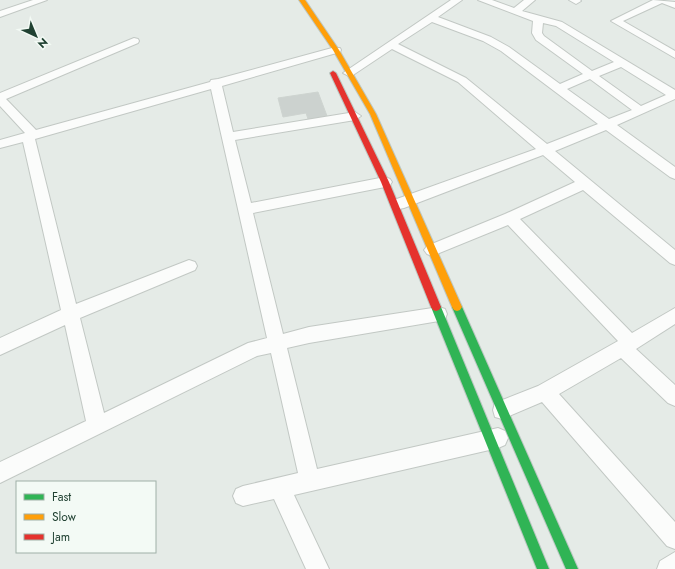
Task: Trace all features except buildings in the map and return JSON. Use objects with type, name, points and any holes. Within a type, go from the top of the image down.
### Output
[{"type":"highway","points":[[302,0],[336,50],[373,114],[572,569]]},
{"type":"highway","points":[[324,57],[355,116],[385,182],[543,569]]},
{"type":"street","points":[[0,14],[42,0]]},
{"type":"street","points":[[349,73],[457,0]]},
{"type":"street","points":[[483,0],[515,12],[559,24],[675,95]]},
{"type":"street","points":[[515,12],[530,0]]},
{"type":"street","points":[[660,0],[616,20],[675,55]]},
{"type":"street","points":[[663,0],[675,5]]},
{"type":"street","points":[[0,2],[10,11]]},
{"type":"street","points":[[431,18],[497,44],[610,125],[675,174]]},
{"type":"street","points":[[538,19],[538,33],[540,38],[641,111]]},
{"type":"street","points":[[96,426],[31,135],[0,98],[134,41]]},
{"type":"street","points":[[663,48],[675,42]]},
{"type":"street","points":[[392,45],[462,80],[675,259]]},
{"type":"street","points":[[0,144],[215,82],[324,57],[336,50]]},
{"type":"street","points":[[559,88],[592,76],[623,62]]},
{"type":"street","points":[[215,82],[310,481]]},
{"type":"street","points":[[395,206],[547,150],[610,125],[675,95]]},
{"type":"street","points":[[228,137],[355,116]]},
{"type":"street","points":[[245,209],[385,182]]},
{"type":"street","points":[[432,250],[510,218],[586,183]]},
{"type":"street","points":[[510,218],[675,398]]},
{"type":"street","points":[[0,347],[70,314],[189,266]]},
{"type":"street","points":[[0,473],[254,349],[277,342],[439,314]]},
{"type":"street","points":[[502,410],[545,392],[627,346],[675,315]]},
{"type":"street","points":[[545,392],[675,538]]},
{"type":"street","points":[[242,496],[513,435]]},
{"type":"street","points":[[280,488],[318,569]]},
{"type":"street","points":[[668,569],[675,563]]},
{"type":"traffic: fast","points":[[436,307],[543,569]]},
{"type":"traffic: fast","points":[[457,307],[572,569]]},
{"type":"traffic: slow","points":[[302,0],[336,50],[373,114],[457,307]]},
{"type":"traffic: jam","points":[[333,73],[385,182],[436,307]]}]
